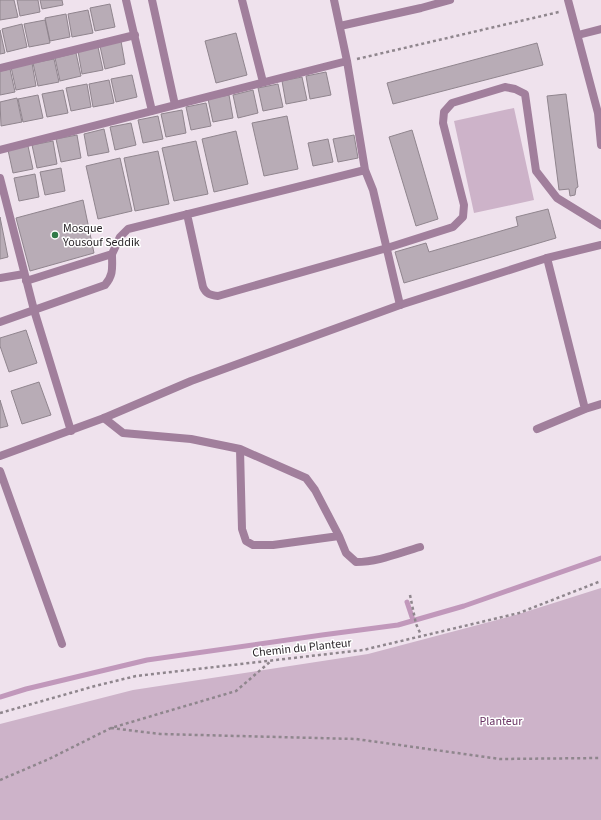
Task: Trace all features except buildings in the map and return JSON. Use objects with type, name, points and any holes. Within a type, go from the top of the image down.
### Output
[{"type":"street","points":[[126,0],[152,111]]},
{"type":"street","points":[[152,0],[175,105]]},
{"type":"street","points":[[242,0],[262,82]]},
{"type":"street","points":[[334,0],[347,61],[365,170],[373,190],[400,305]]},
{"type":"street","points":[[340,26],[420,4],[450,0]]},
{"type":"street","points":[[568,0],[599,113],[601,145]]},
{"type":"street","points":[[578,35],[601,29]]},
{"type":"street","points":[[0,68],[135,35]]},
{"type":"street","points":[[0,150],[347,61]]},
{"type":"street","points":[[187,214],[202,287],[206,293],[211,296],[218,296],[387,248],[453,227],[463,217],[464,205],[443,123],[444,112],[452,103],[504,87],[515,88],[525,94],[536,171],[558,198],[601,225]]},
{"type":"street","points":[[0,322],[105,285],[112,274],[112,254],[120,237],[128,230],[365,170]]},
{"type":"street","points":[[0,178],[34,310],[71,431]]},
{"type":"street","points":[[0,456],[71,431],[191,381],[400,305],[547,258],[601,245]]},
{"type":"street","points":[[0,278],[25,277],[112,254]]},
{"type":"street","points":[[547,258],[585,409]]},
{"type":"street","points":[[537,429],[601,404]]},
{"type":"street","points":[[104,418],[123,433],[191,439],[240,449],[306,478],[315,490],[339,536],[346,553],[356,562],[380,559],[420,547]]},
{"type":"street","points":[[240,449],[242,529],[246,541],[254,545],[273,545],[339,536]]},
{"type":"street","points":[[0,471],[62,644]]},
{"type":"path","points":[[347,61],[571,9]]},
{"type":"path","name":"Chemin du Planteur","points":[[0,713],[136,676],[363,650],[519,613],[601,581]]},
{"type":"path","points":[[410,594],[416,624],[421,636]]},
{"type":"path","points":[[0,780],[49,759],[111,728],[236,691],[271,661]]},
{"type":"path","points":[[111,728],[160,734],[356,739],[500,759],[601,758]]},
{"type":"green space","points":[[514,108],[534,200],[474,213],[454,121]]},
{"type":"green space","name":"Planteur","points":[[601,588],[601,820],[0,820],[0,724],[133,690],[368,654],[519,614]]},
{"type":"waterway","points":[[0,697],[26,689],[147,660],[398,625],[464,606],[601,558]]},
{"type":"waterway","points":[[407,602],[413,620]]},
{"type":"place","name":"Mosque Yousouf Seddik","points":[[55,235]]}]
